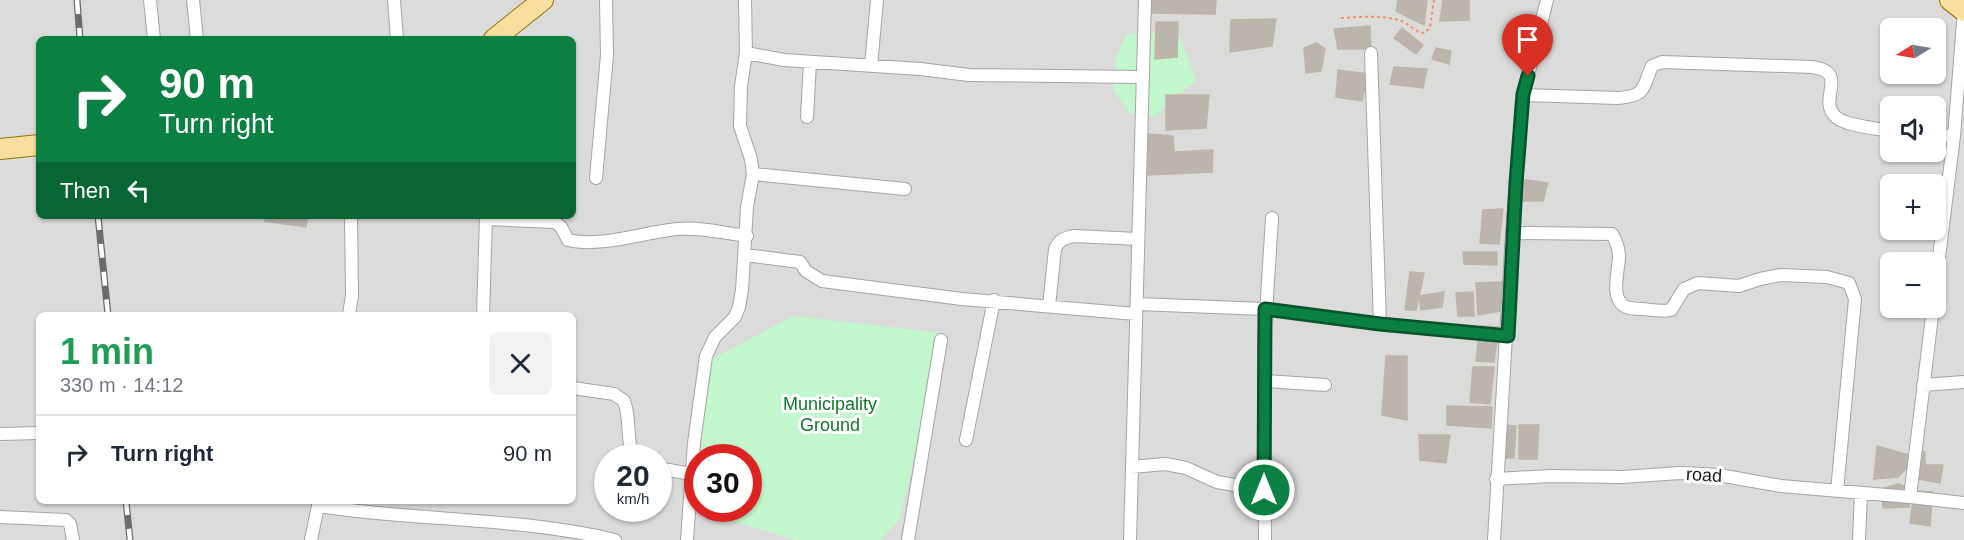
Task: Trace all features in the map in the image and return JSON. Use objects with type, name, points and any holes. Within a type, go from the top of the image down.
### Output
[{"type":"main road","points":[[498,36],[543,0]]},
{"type":"main road","points":[[1950,0],[1964,11]]},
{"type":"main road","points":[[0,149],[36,145]]},
{"type":"street","points":[[150,0],[154,36]]},
{"type":"street","points":[[194,0],[197,36]]},
{"type":"street","points":[[394,0],[398,36]]},
{"type":"street","points":[[596,177],[607,55],[606,0]]},
{"type":"street","points":[[695,444],[706,356],[715,337],[735,317],[742,290],[747,207],[753,174],[751,159],[740,126],[741,86],[746,54],[745,0]]},
{"type":"street","points":[[871,66],[877,0]]},
{"type":"street","points":[[1130,540],[1145,0]]},
{"type":"street","points":[[1494,540],[1496,478],[1508,336],[1512,233],[1523,94],[1547,0]]},
{"type":"street","points":[[1940,252],[1954,136],[1964,11]]},
{"type":"street","points":[[1371,53],[1380,324]]},
{"type":"street","points":[[746,54],[784,60],[920,69],[969,75],[1143,77]]},
{"type":"street","points":[[807,117],[810,62]]},
{"type":"street","points":[[1523,94],[1633,97],[1644,89],[1652,66],[1662,62],[1823,68],[1831,77],[1829,105],[1833,115],[1848,123],[1880,129]]},
{"type":"street","points":[[1946,136],[1954,136]]},
{"type":"street","points":[[753,174],[904,189]]},
{"type":"street","points":[[1265,540],[1265,309],[1272,218]]},
{"type":"street","points":[[349,312],[352,295],[351,219]]},
{"type":"street","points":[[483,312],[486,219]]},
{"type":"street","points":[[514,219],[555,222],[561,227],[568,240],[588,243],[679,229],[747,236]]},
{"type":"street","points":[[1512,233],[1612,234],[1618,246],[1619,255],[1617,295],[1626,307],[1671,310],[1684,289],[1698,283],[1739,286],[1781,275],[1827,277],[1849,283],[1855,299],[1837,491]]},
{"type":"street","points":[[1049,306],[1058,242],[1074,236],[1138,239]]},
{"type":"street","points":[[745,255],[800,262],[806,271],[822,281],[951,297],[1049,306],[1265,309],[1380,324],[1508,336]]},
{"type":"street","points":[[966,440],[994,300]]},
{"type":"street","points":[[1910,497],[1932,318]]},
{"type":"street","points":[[908,540],[941,340]]},
{"type":"street","points":[[1265,381],[1325,385]]},
{"type":"street","points":[[1923,386],[1964,382]]},
{"type":"street","points":[[576,388],[614,394],[624,401],[628,412],[630,444]]},
{"type":"street","points":[[0,434],[36,433]]},
{"type":"street","points":[[1132,466],[1165,464],[1186,468],[1217,482],[1264,490]]},
{"type":"street","name":"road","points":[[1496,478],[1719,474],[1781,486],[1964,503]]},
{"type":"street","points":[[1859,540],[1861,493]]},
{"type":"street","points":[[311,540],[318,504],[352,511],[532,526],[615,540]]},
{"type":"street","points":[[0,517],[66,520],[70,524],[73,540]]},
{"type":"street","points":[[687,540],[688,522]]},
{"type":"path","points":[[1341,18],[1370,16],[1396,19],[1424,33],[1430,28],[1434,0]]},
{"type":"shaded area","points":[[0,0],[1964,0],[1964,540],[0,540]]},
{"type":"green space","points":[[1178,32],[1196,80],[1154,117],[1130,114],[1113,90],[1116,57],[1127,34]]},
{"type":"green space","name":"Municipality Ground","points":[[793,316],[942,333],[900,519],[881,540],[796,540],[735,522],[762,522],[762,444],[702,444],[707,362]]},
{"type":"building","points":[[1152,0],[1216,0],[1215,14],[1151,13]]},
{"type":"building","points":[[1398,0],[1427,0],[1424,25],[1396,11]]},
{"type":"building","points":[[1443,0],[1469,0],[1469,20],[1440,21]]},
{"type":"building","points":[[1276,19],[1272,46],[1230,52],[1231,20]]},
{"type":"building","points":[[1156,22],[1178,22],[1177,57],[1155,59]]},
{"type":"building","points":[[1370,26],[1371,49],[1338,49],[1334,29]]},
{"type":"building","points":[[1402,28],[1423,45],[1416,54],[1394,38]]},
{"type":"building","points":[[1317,43],[1325,49],[1321,71],[1306,73],[1304,48]]},
{"type":"building","points":[[1436,48],[1451,51],[1449,64],[1432,59]]},
{"type":"building","points":[[1394,67],[1427,69],[1423,88],[1390,84]]},
{"type":"building","points":[[1338,70],[1368,74],[1362,101],[1336,97]]},
{"type":"building","points":[[1166,95],[1209,95],[1206,128],[1166,130]]},
{"type":"building","points":[[1149,134],[1173,136],[1174,152],[1213,150],[1212,172],[1148,175]]},
{"type":"building","points":[[1518,179],[1548,183],[1543,201],[1516,201]]},
{"type":"building","points":[[1503,209],[1499,244],[1480,243],[1483,210]]},
{"type":"building","points":[[265,219],[307,219],[306,227],[265,221]]},
{"type":"building","points":[[1463,252],[1497,252],[1497,265],[1464,264]]},
{"type":"building","points":[[1410,272],[1424,273],[1416,310],[1405,310]]},
{"type":"building","points":[[1502,282],[1500,311],[1478,315],[1476,283]]},
{"type":"building","points":[[1444,292],[1442,307],[1421,310],[1419,296]]},
{"type":"building","points":[[1473,292],[1474,316],[1458,316],[1456,293]]},
{"type":"building","points":[[1480,326],[1499,327],[1494,362],[1476,361]]},
{"type":"building","points":[[1386,356],[1407,356],[1407,420],[1382,415]]},
{"type":"building","points":[[1473,367],[1494,367],[1490,404],[1470,402]]},
{"type":"building","points":[[1447,406],[1492,407],[1491,428],[1447,425]]},
{"type":"building","points":[[1503,425],[1516,426],[1514,458],[1502,458]]},
{"type":"building","points":[[1519,425],[1539,425],[1537,459],[1519,459]]},
{"type":"building","points":[[1419,435],[1450,435],[1446,463],[1420,460]]},
{"type":"building","points":[[1877,446],[1909,455],[1907,468],[1898,477],[1874,479]]},
{"type":"building","points":[[1915,451],[1925,452],[1925,465],[1943,465],[1940,483],[1912,478]]},
{"type":"building","points":[[1898,484],[1911,489],[1909,507],[1883,508],[1881,489]]},
{"type":"building","points":[[1914,491],[1933,492],[1930,526],[1910,523]]},
{"type":"railway","points":[[77,0],[80,36]]},
{"type":"railway","points":[[98,219],[108,312]]},
{"type":"railway","points":[[126,504],[130,540]]},
{"type":"route","points":[[1264,490],[1265,309],[1330,316],[1352,321],[1508,336],[1512,233],[1523,94],[1528,76]]}]
